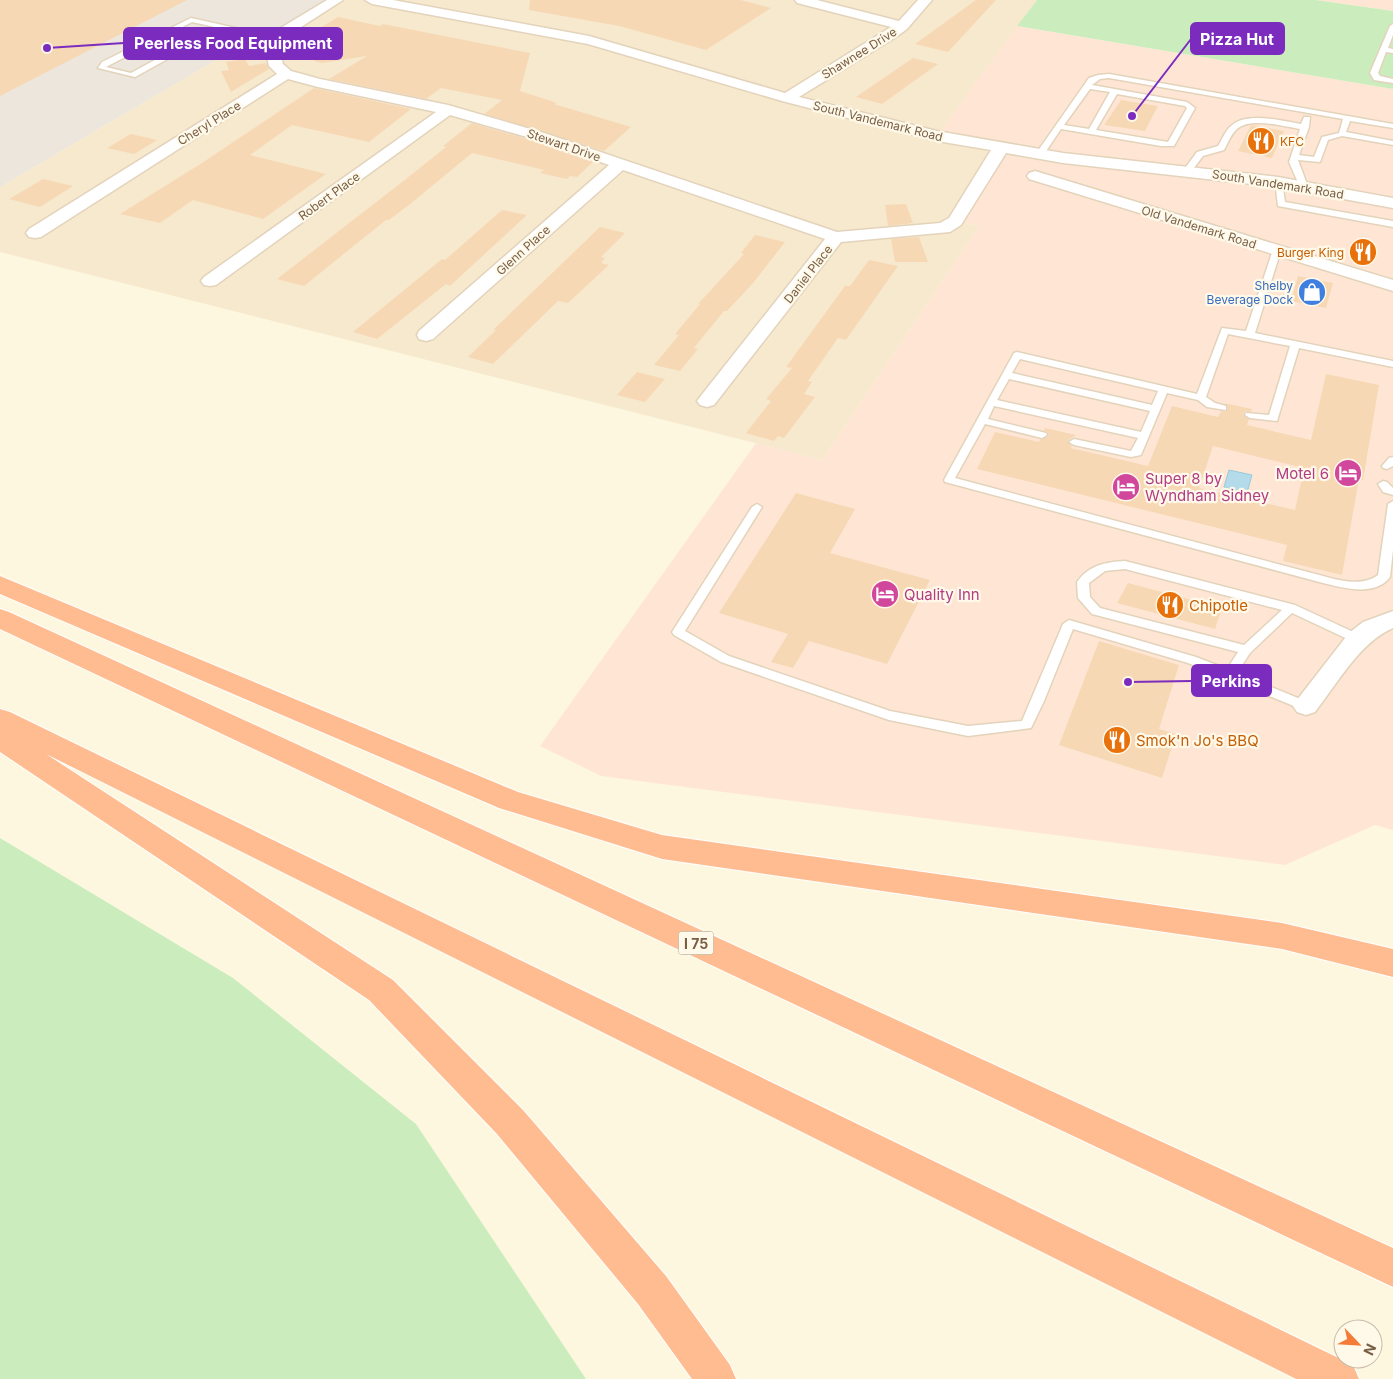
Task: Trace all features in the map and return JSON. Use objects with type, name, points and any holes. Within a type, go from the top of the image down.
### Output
[{"type":"highway","points":[[0,584],[509,800],[662,847],[1282,936],[1393,963]]},
{"type":"highway","name":"I 75","points":[[0,618],[1393,1268]]},
{"type":"highway","points":[[0,719],[1339,1379]]},
{"type":"highway","points":[[0,738],[381,990],[510,1122],[652,1290],[716,1379]]},
{"type":"street","points":[[286,74],[276,66],[271,44],[277,38],[336,0]]},
{"type":"street","name":"South Vandemark Road","points":[[372,0],[416,3],[589,40],[787,98],[921,133],[1000,149],[1278,182],[1393,203]]},
{"type":"street","points":[[802,0],[902,26]]},
{"type":"street","name":"Shawnee Drive","points":[[787,98],[902,26],[925,0]]},
{"type":"street","name":"Stewart Drive","points":[[286,74],[318,83],[448,110],[539,136],[836,238]]},
{"type":"street","name":"Cheryl Place","points":[[36,233],[286,74]]},
{"type":"street","name":"Robert Place","points":[[210,281],[448,110]]},
{"type":"street","name":"Daniel Place","points":[[707,401],[836,238],[944,228],[955,221],[1000,149]]},
{"type":"street","name":"Glenn Place","points":[[426,336],[620,164]]},
{"type":"street","name":"Old Vandemark Road","points":[[1035,176],[1393,286]]},
{"type":"street","points":[[1306,706],[1358,639],[1371,628],[1393,619]]},
{"type":"lane","points":[[220,27],[132,75],[102,68],[105,64],[191,20],[277,38]]},
{"type":"lane","points":[[1393,26],[1374,73],[1377,78],[1393,81]]},
{"type":"lane","points":[[1384,50],[1393,51]]},
{"type":"lane","points":[[1039,154],[1092,80],[1109,76],[1393,126]]},
{"type":"lane","points":[[1059,126],[1161,144],[1171,144],[1191,108],[1187,104],[1087,86]]},
{"type":"lane","points":[[1092,132],[1115,92]]},
{"type":"lane","points":[[1304,187],[1293,162],[1310,112]]},
{"type":"lane","points":[[1342,134],[1347,118]]},
{"type":"lane","points":[[1187,171],[1200,154],[1221,148],[1234,127],[1243,121],[1258,120],[1305,127]]},
{"type":"lane","points":[[1295,157],[1317,160],[1325,138],[1342,134],[1393,142]]},
{"type":"lane","points":[[1278,182],[1281,204],[1393,224]]},
{"type":"lane","points":[[1250,335],[1277,250]]},
{"type":"lane","points":[[1201,398],[1225,330],[1393,364]]},
{"type":"lane","points":[[1250,415],[1273,419],[1295,344]]},
{"type":"lane","points":[[1222,408],[1211,405],[1201,398],[1016,355],[949,480],[1294,572],[1350,584],[1370,585],[1379,582],[1384,576],[1393,504]]},
{"type":"lane","points":[[1006,375],[1156,409]]},
{"type":"lane","points":[[1074,442],[1131,454],[1137,453],[1164,390]]},
{"type":"lane","points":[[991,402],[1144,436]]},
{"type":"lane","points":[[981,420],[1042,435]]},
{"type":"lane","points":[[1383,484],[1387,490],[1393,492]]},
{"type":"lane","points":[[757,507],[678,632],[725,659],[889,715],[968,731],[1026,725],[1070,624],[1192,660],[1306,706]]},
{"type":"lane","points":[[1246,650],[1096,611],[1084,598],[1083,582],[1092,572],[1104,566],[1126,565],[1291,608],[1358,639]]},
{"type":"lane","points":[[1229,675],[1246,650],[1291,608]]},
{"type":"lane","points":[[1087,629],[1096,611]]},
{"type":"shaded area","points":[[0,0],[336,0],[271,44],[240,46],[0,187]]},
{"type":"shaded area","points":[[336,0],[1037,0],[937,136],[1000,149],[955,221],[979,226],[822,460],[0,252],[0,187],[240,46],[271,44]]},
{"type":"shaded area","points":[[1316,0],[1393,0],[1393,11]]},
{"type":"shaded area","points":[[1017,26],[1393,89],[1393,830],[1375,825],[1285,865],[601,776],[540,746],[756,443],[822,460],[979,226],[955,221],[999,149],[937,136]]},
{"type":"green space","points":[[1037,0],[1316,0],[1393,11],[1393,89],[1017,26]]},
{"type":"green space","points":[[0,838],[233,978],[416,1124],[586,1379],[0,1379]]},
{"type":"water","points":[[1229,470],[1252,475],[1247,493],[1224,487]]},
{"type":"building","points":[[0,0],[187,0],[0,96]]},
{"type":"building","points":[[530,0],[741,0],[771,8],[706,50],[619,26],[529,10]]},
{"type":"building","points":[[976,0],[996,0],[948,52],[915,44]]},
{"type":"building","points":[[338,17],[530,53],[520,91],[557,103],[554,104],[631,127],[604,151],[484,114],[502,100],[441,88],[426,99],[329,79],[367,56],[322,63],[314,61],[302,39]]},
{"type":"building","points":[[913,58],[938,64],[882,104],[856,97]]},
{"type":"building","points":[[245,59],[249,66],[266,63],[269,69],[231,92],[221,71],[229,70],[226,62]]},
{"type":"building","points":[[314,88],[411,109],[369,142],[292,125],[250,155],[326,174],[263,219],[193,200],[160,223],[120,214],[202,163]]},
{"type":"building","points":[[1121,100],[1158,106],[1145,131],[1104,125]]},
{"type":"building","points":[[472,123],[533,141],[593,162],[577,177],[570,176],[567,179],[540,173],[544,170],[472,153],[409,205],[389,220],[386,220],[304,286],[277,279],[446,147],[443,146]]},
{"type":"building","name":"KFC","points":[[1251,125],[1284,131],[1272,158],[1238,151]]},
{"type":"building","points":[[131,134],[157,140],[134,154],[107,148]]},
{"type":"building","points":[[43,179],[73,186],[40,207],[9,199]]},
{"type":"building","points":[[906,204],[913,223],[888,226],[885,205]]},
{"type":"building","points":[[502,210],[527,215],[450,286],[446,284],[377,339],[353,332],[442,259],[445,260]]},
{"type":"building","points":[[600,227],[625,233],[601,257],[605,258],[601,263],[609,265],[568,303],[558,301],[493,364],[468,357],[496,330],[493,330]]},
{"type":"building","points":[[755,235],[785,242],[754,282],[727,311],[724,311],[694,348],[698,349],[680,371],[654,365],[679,335],[675,334],[700,304],[698,304],[744,254],[741,253]]},
{"type":"building","points":[[919,237],[928,262],[895,262],[891,239]]},
{"type":"building","points":[[869,260],[898,266],[846,340],[838,338],[808,381],[812,382],[804,394],[815,397],[784,438],[778,436],[774,441],[746,433],[771,401],[766,399],[792,368],[786,367],[845,286],[850,286]]},
{"type":"building","name":"Shelby Beverage Dock","points":[[1298,276],[1333,283],[1326,308],[1291,301]]},
{"type":"building","points":[[637,372],[665,379],[645,402],[617,395]]},
{"type":"building","points":[[1326,374],[1379,385],[1363,480],[1359,479],[1342,575],[1283,561],[1287,545],[977,469],[995,432],[1039,442],[1040,439],[1049,436],[1048,432],[1044,431],[1045,428],[1076,435],[1067,441],[1072,446],[1071,448],[1148,466],[1172,406],[1218,417],[1221,411],[1226,412],[1228,410],[1227,405],[1224,403],[1252,409],[1251,412],[1245,411],[1243,414],[1249,419],[1247,425],[1311,440]],"holes":[[[1213,446],[1304,468],[1295,510],[1199,488]]]},
{"type":"building","name":"Quality Inn","points":[[796,493],[855,509],[830,553],[930,580],[887,664],[809,641],[793,668],[771,662],[788,634],[719,613]]},
{"type":"building","name":"Chipotle","points":[[1128,583],[1222,608],[1215,629],[1117,603]]},
{"type":"building","points":[[1099,641],[1179,665],[1159,729],[1176,734],[1162,778],[1059,745]]},
{"type":"place","name":"Peerless Food Equipment","points":[[47,48]]},
{"type":"place","name":"Pizza Hut","points":[[1132,116]]},
{"type":"place","name":"KFC","points":[[1261,141]]},
{"type":"place","name":"Burger King","points":[[1363,252]]},
{"type":"place","name":"Shelby Beverage Dock","points":[[1312,292]]},
{"type":"place","name":"Motel 6","points":[[1348,473]]},
{"type":"place","name":"Super 8 by Wyndham Sidney","points":[[1126,487]]},
{"type":"place","name":"Quality Inn","points":[[885,594]]},
{"type":"place","name":"Chipotle","points":[[1170,605]]},
{"type":"place","name":"Perkins","points":[[1128,682]]},
{"type":"place","name":"Smok'n Jo's BBQ","points":[[1117,740]]}]
